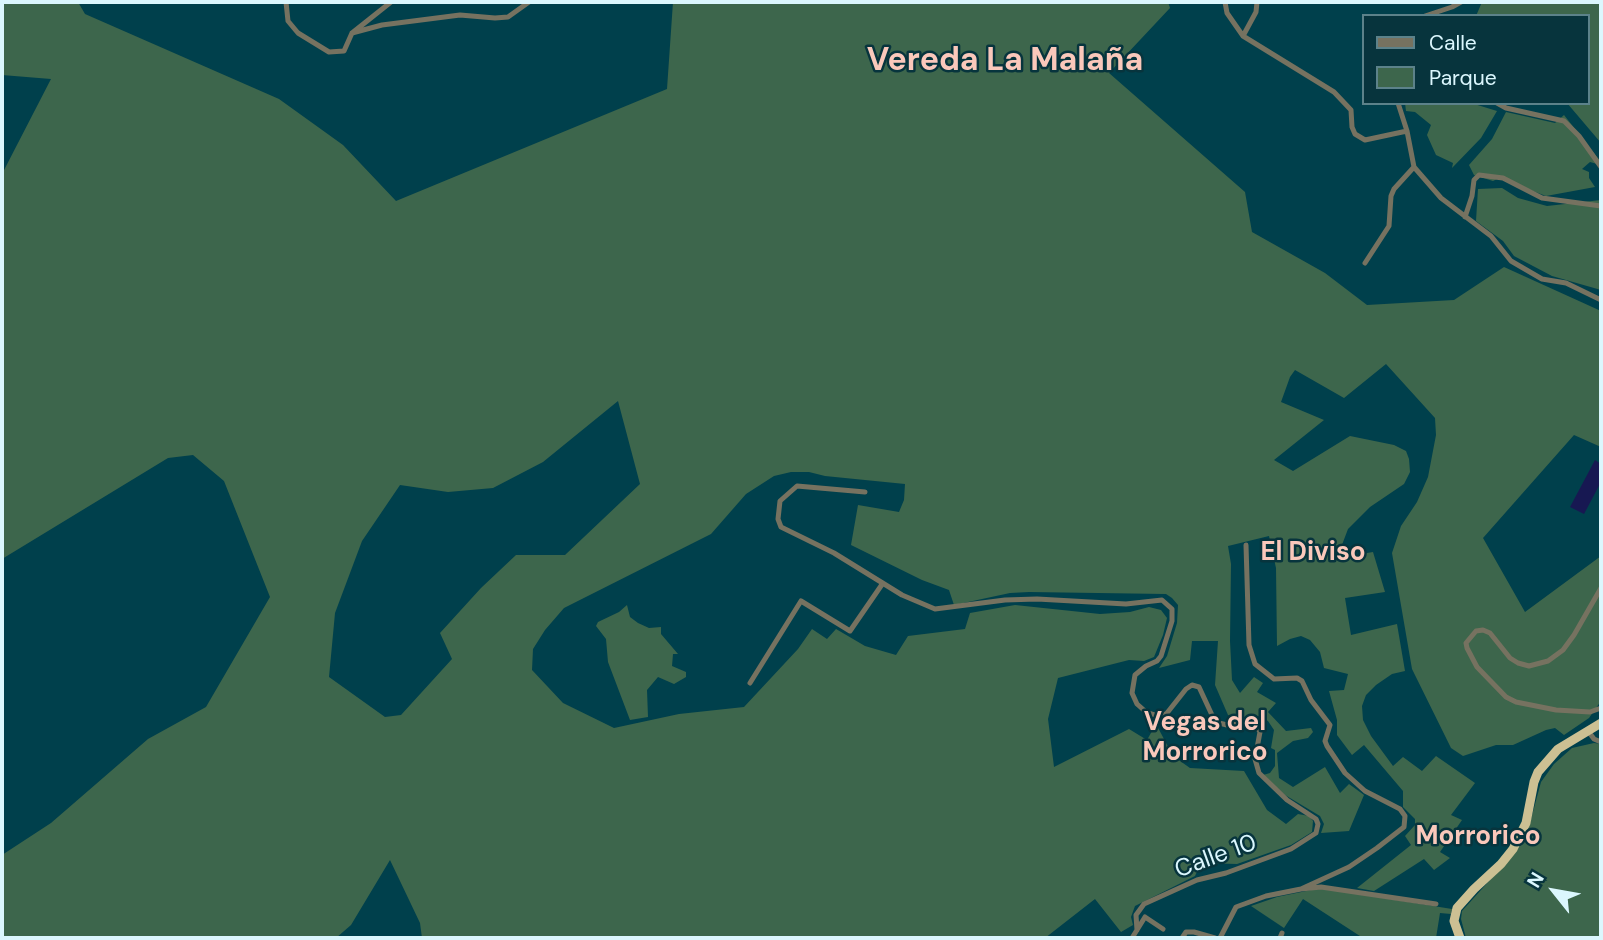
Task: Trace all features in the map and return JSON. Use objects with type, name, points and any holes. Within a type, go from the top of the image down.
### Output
[{"type":"highway","points":[[1460,938],[1454,921],[1457,908],[1502,864],[1513,849],[1526,823],[1538,772],[1558,749],[1601,723]]},
{"type":"street","points":[[286,2],[288,21],[298,33],[328,52],[344,51],[352,33],[391,2]]},
{"type":"street","points":[[352,33],[383,25],[460,15],[508,17],[529,2]]},
{"type":"street","points":[[1225,2],[1227,13],[1243,36],[1334,92],[1351,110],[1355,134],[1366,140],[1407,131]]},
{"type":"street","points":[[1243,36],[1256,12],[1257,2]]},
{"type":"street","points":[[1431,14],[1461,2]]},
{"type":"street","points":[[1399,105],[1414,167],[1441,198],[1491,236],[1511,261],[1542,279],[1566,283],[1601,300]]},
{"type":"street","points":[[1501,105],[1564,121],[1579,136],[1601,167]]},
{"type":"street","points":[[1364,263],[1389,226],[1392,216],[1391,196],[1414,167]]},
{"type":"street","points":[[1465,217],[1474,180],[1479,175],[1503,177],[1542,198],[1601,206]]},
{"type":"street","points":[[750,683],[801,601],[850,631],[883,583],[834,553],[786,531],[778,519],[780,501],[797,486],[865,492]]},
{"type":"street","points":[[1245,545],[1249,645],[1255,664],[1274,678],[1297,678],[1302,681],[1311,700],[1329,725],[1325,741],[1345,773],[1365,791],[1400,809],[1405,816],[1404,827],[1377,848],[1349,867],[1301,889]]},
{"type":"street","name":"Calle 10","points":[[883,583],[920,604],[935,609],[1005,600],[1037,599],[1126,604],[1157,599],[1168,604],[1173,614],[1163,651],[1157,661],[1135,675],[1132,693],[1137,704],[1146,712],[1161,717],[1186,689],[1192,685],[1199,687],[1219,723],[1249,723],[1257,727],[1260,732],[1255,759],[1259,773],[1287,800],[1311,814],[1318,824],[1316,833],[1291,849],[1226,873],[1196,880],[1147,902],[1140,907],[1136,915],[1138,930]]},
{"type":"street","points":[[1601,588],[1574,635],[1563,650],[1548,661],[1530,666],[1518,663],[1510,658],[1490,633],[1483,630],[1476,631],[1466,643],[1477,667],[1506,697],[1516,702],[1556,710],[1590,712],[1601,708]]},
{"type":"street","points":[[1588,731],[1594,739],[1601,742]]},
{"type":"street","points":[[1184,935],[1201,932],[1217,938],[1236,907],[1266,896],[1301,889],[1321,887],[1436,904]]},
{"type":"street","name":"Calle 10","points":[[1132,938],[1145,917],[1163,929]]},
{"type":"green space","points":[[2,2],[78,2],[85,14],[279,99],[343,145],[396,201],[667,89],[673,2],[1168,2],[1170,8],[1109,73],[1245,192],[1252,232],[1325,273],[1367,305],[1454,300],[1504,267],[1601,311],[1601,447],[1574,435],[1483,538],[1525,612],[1601,556],[1601,701],[1589,718],[1564,735],[1555,728],[1513,745],[1496,745],[1463,756],[1451,748],[1412,669],[1392,553],[1401,526],[1417,502],[1428,477],[1436,435],[1435,418],[1386,364],[1344,398],[1295,370],[1281,402],[1324,420],[1274,460],[1293,471],[1350,436],[1394,445],[1406,451],[1409,459],[1410,472],[1404,484],[1370,507],[1348,529],[1337,558],[1373,552],[1385,592],[1345,598],[1351,635],[1397,624],[1405,671],[1392,674],[1366,695],[1362,706],[1363,720],[1371,736],[1393,766],[1403,757],[1422,771],[1436,756],[1475,783],[1451,815],[1462,820],[1440,852],[1450,858],[1434,870],[1424,859],[1374,891],[1357,888],[1411,845],[1405,836],[1415,825],[1415,819],[1403,807],[1403,791],[1364,745],[1352,755],[1337,735],[1337,720],[1329,691],[1344,690],[1348,674],[1324,668],[1320,652],[1310,640],[1301,636],[1277,646],[1276,568],[1269,536],[1228,546],[1231,564],[1232,680],[1240,693],[1254,677],[1263,683],[1257,692],[1276,703],[1268,712],[1286,731],[1311,728],[1313,732],[1308,738],[1293,741],[1277,753],[1279,778],[1293,787],[1325,767],[1340,793],[1349,784],[1364,795],[1349,831],[1321,833],[1324,824],[1320,816],[1285,795],[1263,775],[1270,773],[1275,766],[1275,750],[1271,748],[1274,730],[1268,721],[1260,716],[1235,718],[1228,715],[1215,685],[1218,641],[1192,641],[1190,660],[1159,668],[1167,656],[1177,623],[1178,605],[1166,594],[1029,592],[1010,593],[954,605],[949,590],[922,580],[851,545],[858,505],[899,512],[904,500],[905,484],[791,472],[774,476],[746,494],[711,534],[564,608],[533,649],[532,670],[563,703],[614,728],[679,714],[744,707],[798,649],[812,629],[827,639],[836,629],[865,646],[896,655],[908,636],[965,629],[970,613],[1015,605],[1100,614],[1130,612],[1149,607],[1161,610],[1167,618],[1154,657],[1144,661],[1129,660],[1058,678],[1048,719],[1054,767],[1129,729],[1147,740],[1156,724],[1173,756],[1190,768],[1244,771],[1267,810],[1286,824],[1298,814],[1309,816],[1313,821],[1312,832],[1291,845],[1237,864],[1201,863],[1195,876],[1135,906],[1131,917],[1133,925],[1121,932],[1095,899],[1045,938],[422,938],[420,923],[390,860],[351,925],[336,938],[2,938],[2,855],[51,823],[148,739],[206,707],[270,597],[224,481],[193,455],[168,458],[2,559],[2,174],[51,79],[2,75]],"holes":[[[618,401],[640,484],[565,555],[516,555],[481,588],[440,633],[452,659],[401,715],[385,717],[329,677],[335,613],[362,541],[400,485],[448,492],[493,488],[543,462]]]},
{"type":"green space","points":[[1482,2],[1601,2],[1601,143],[1569,105],[1589,105],[1589,14],[1477,14]]},
{"type":"green space","points":[[1405,105],[1478,105],[1497,111],[1481,138],[1452,168],[1453,163],[1436,155],[1427,135],[1431,125],[1415,112],[1406,111]]},
{"type":"green space","points":[[1506,112],[1555,123],[1564,115],[1601,162],[1601,165],[1590,162],[1582,169],[1589,172],[1589,178],[1595,187],[1546,196],[1499,178],[1493,181],[1474,175],[1469,165],[1492,139]]},
{"type":"green space","points":[[1502,188],[1518,198],[1547,206],[1601,200],[1601,290],[1552,276],[1514,256],[1503,241],[1476,221],[1478,189]]},
{"type":"green space","points":[[627,605],[630,617],[638,623],[649,628],[661,627],[661,634],[678,654],[673,654],[672,666],[686,672],[686,677],[674,684],[658,677],[647,690],[648,717],[630,720],[608,662],[606,639],[596,626],[598,622]]},
{"type":"green space","points":[[1601,744],[1601,938],[1466,938],[1461,919],[1462,911],[1518,849],[1527,834],[1541,782],[1554,764],[1572,748]]},
{"type":"green space","points":[[1321,888],[1452,909],[1451,914],[1440,913],[1436,938],[1363,938],[1303,899],[1284,928],[1251,906],[1277,897]]},
{"type":"shaded area","points":[[1595,460],[1601,464],[1601,482],[1584,514],[1570,507]]},
{"type":"district","name":"Vereda La Malaña","points":[[1005,62]]},
{"type":"district","name":"El Diviso","points":[[1313,553]]},
{"type":"district","name":"Vegas del Morrorico","points":[[1205,738]]},
{"type":"district","name":"Morrorico","points":[[1478,837]]}]
